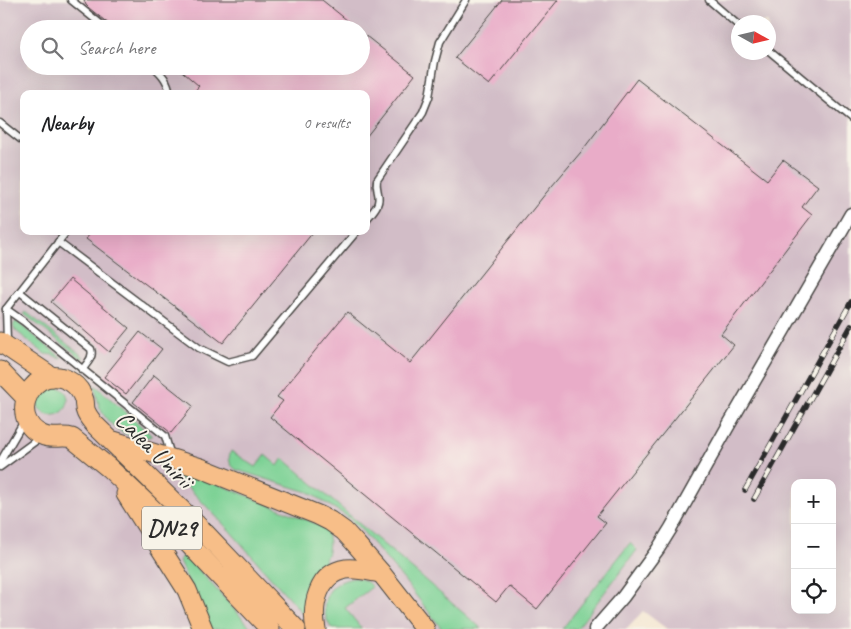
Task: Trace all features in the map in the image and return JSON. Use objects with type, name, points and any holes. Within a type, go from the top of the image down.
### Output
[{"type":"main road","name":"DN29","points":[[3,345],[52,377]]},
{"type":"main road","points":[[0,371],[26,398]]},
{"type":"main road","points":[[44,436],[30,426],[24,408],[29,390],[42,380],[52,377]]},
{"type":"main road","name":"Calea Unirii","points":[[52,377],[63,378],[72,382],[80,390],[89,418],[203,531],[296,629]]},
{"type":"main road","name":"Calea Unirii","points":[[44,436],[51,438],[66,436],[72,438],[109,468],[188,543],[270,629]]},
{"type":"main road","points":[[110,440],[201,468],[318,515],[330,522],[344,531],[381,573],[425,629]]},
{"type":"main road","points":[[109,468],[187,590],[203,629]]},
{"type":"main road","points":[[316,629],[314,606],[317,594],[332,575],[343,570],[356,569],[381,573]]},
{"type":"street","points":[[595,629],[623,597],[672,528],[727,428],[851,214]]},
{"type":"lane","points":[[71,0],[96,20]]},
{"type":"lane","points":[[370,215],[379,200],[377,180],[423,112],[429,97],[440,42],[466,0]]},
{"type":"lane","points":[[709,0],[731,19]]},
{"type":"lane","points":[[776,57],[851,119]]},
{"type":"lane","points":[[162,75],[169,90]]},
{"type":"lane","points":[[0,123],[20,139]]},
{"type":"lane","points":[[3,345],[3,310],[20,292],[64,235]]},
{"type":"lane","points":[[58,242],[199,348],[228,362],[252,356],[354,235]]},
{"type":"lane","points":[[20,292],[91,349],[92,355],[82,370]]},
{"type":"lane","points":[[3,310],[165,436],[172,458]]},
{"type":"lane","points":[[0,462],[2,454],[26,418]]},
{"type":"lane","points":[[0,468],[44,436]]},
{"type":"shaded area","points":[[0,0],[851,0],[851,629],[667,629],[643,611],[627,629],[0,629]]},
{"type":"green space","points":[[26,312],[84,357],[82,359],[24,314]]},
{"type":"green space","points":[[15,322],[62,358],[45,354],[15,330],[13,326]]},
{"type":"green space","points":[[51,385],[64,391],[68,399],[64,410],[59,414],[48,415],[39,408],[37,397],[42,390]]},
{"type":"green space","points":[[95,385],[152,436],[144,438],[128,435],[113,426],[102,413]]},
{"type":"green space","points":[[231,451],[256,467],[265,455],[278,466],[283,458],[482,629],[442,629],[404,580],[348,517],[308,492],[237,470],[230,462]]},
{"type":"green space","points":[[164,462],[322,526],[327,533],[329,542],[328,552],[321,570],[309,586],[304,615],[230,531]]},
{"type":"green space","points":[[630,543],[637,550],[579,626],[576,629],[562,629]]},
{"type":"green space","points":[[182,556],[188,558],[252,629],[210,629],[179,562]]},
{"type":"green space","points":[[354,578],[364,580],[372,587],[345,608],[362,629],[332,629],[325,612],[326,596],[337,584]]},
{"type":"building","points":[[84,0],[322,0],[347,20],[104,20],[86,5]]},
{"type":"building","points":[[502,0],[558,0],[489,85],[455,58]]},
{"type":"building","points":[[370,39],[415,75],[370,132],[370,90],[196,90],[199,86],[186,75],[370,75]]},
{"type":"building","points":[[637,79],[767,180],[783,160],[818,186],[802,207],[812,215],[721,334],[734,345],[597,516],[606,523],[537,609],[509,586],[496,602],[270,417],[283,401],[277,397],[347,312],[410,363],[581,152]]},
{"type":"building","points":[[89,235],[311,235],[223,343],[86,239]]},
{"type":"building","points":[[70,279],[129,328],[109,352],[51,302]]},
{"type":"building","points":[[140,332],[162,349],[126,394],[104,377]]},
{"type":"building","points":[[154,375],[193,406],[171,433],[133,402]]},
{"type":"railway","points":[[745,490],[851,302]]},
{"type":"railway","points":[[754,499],[851,326]]}]
